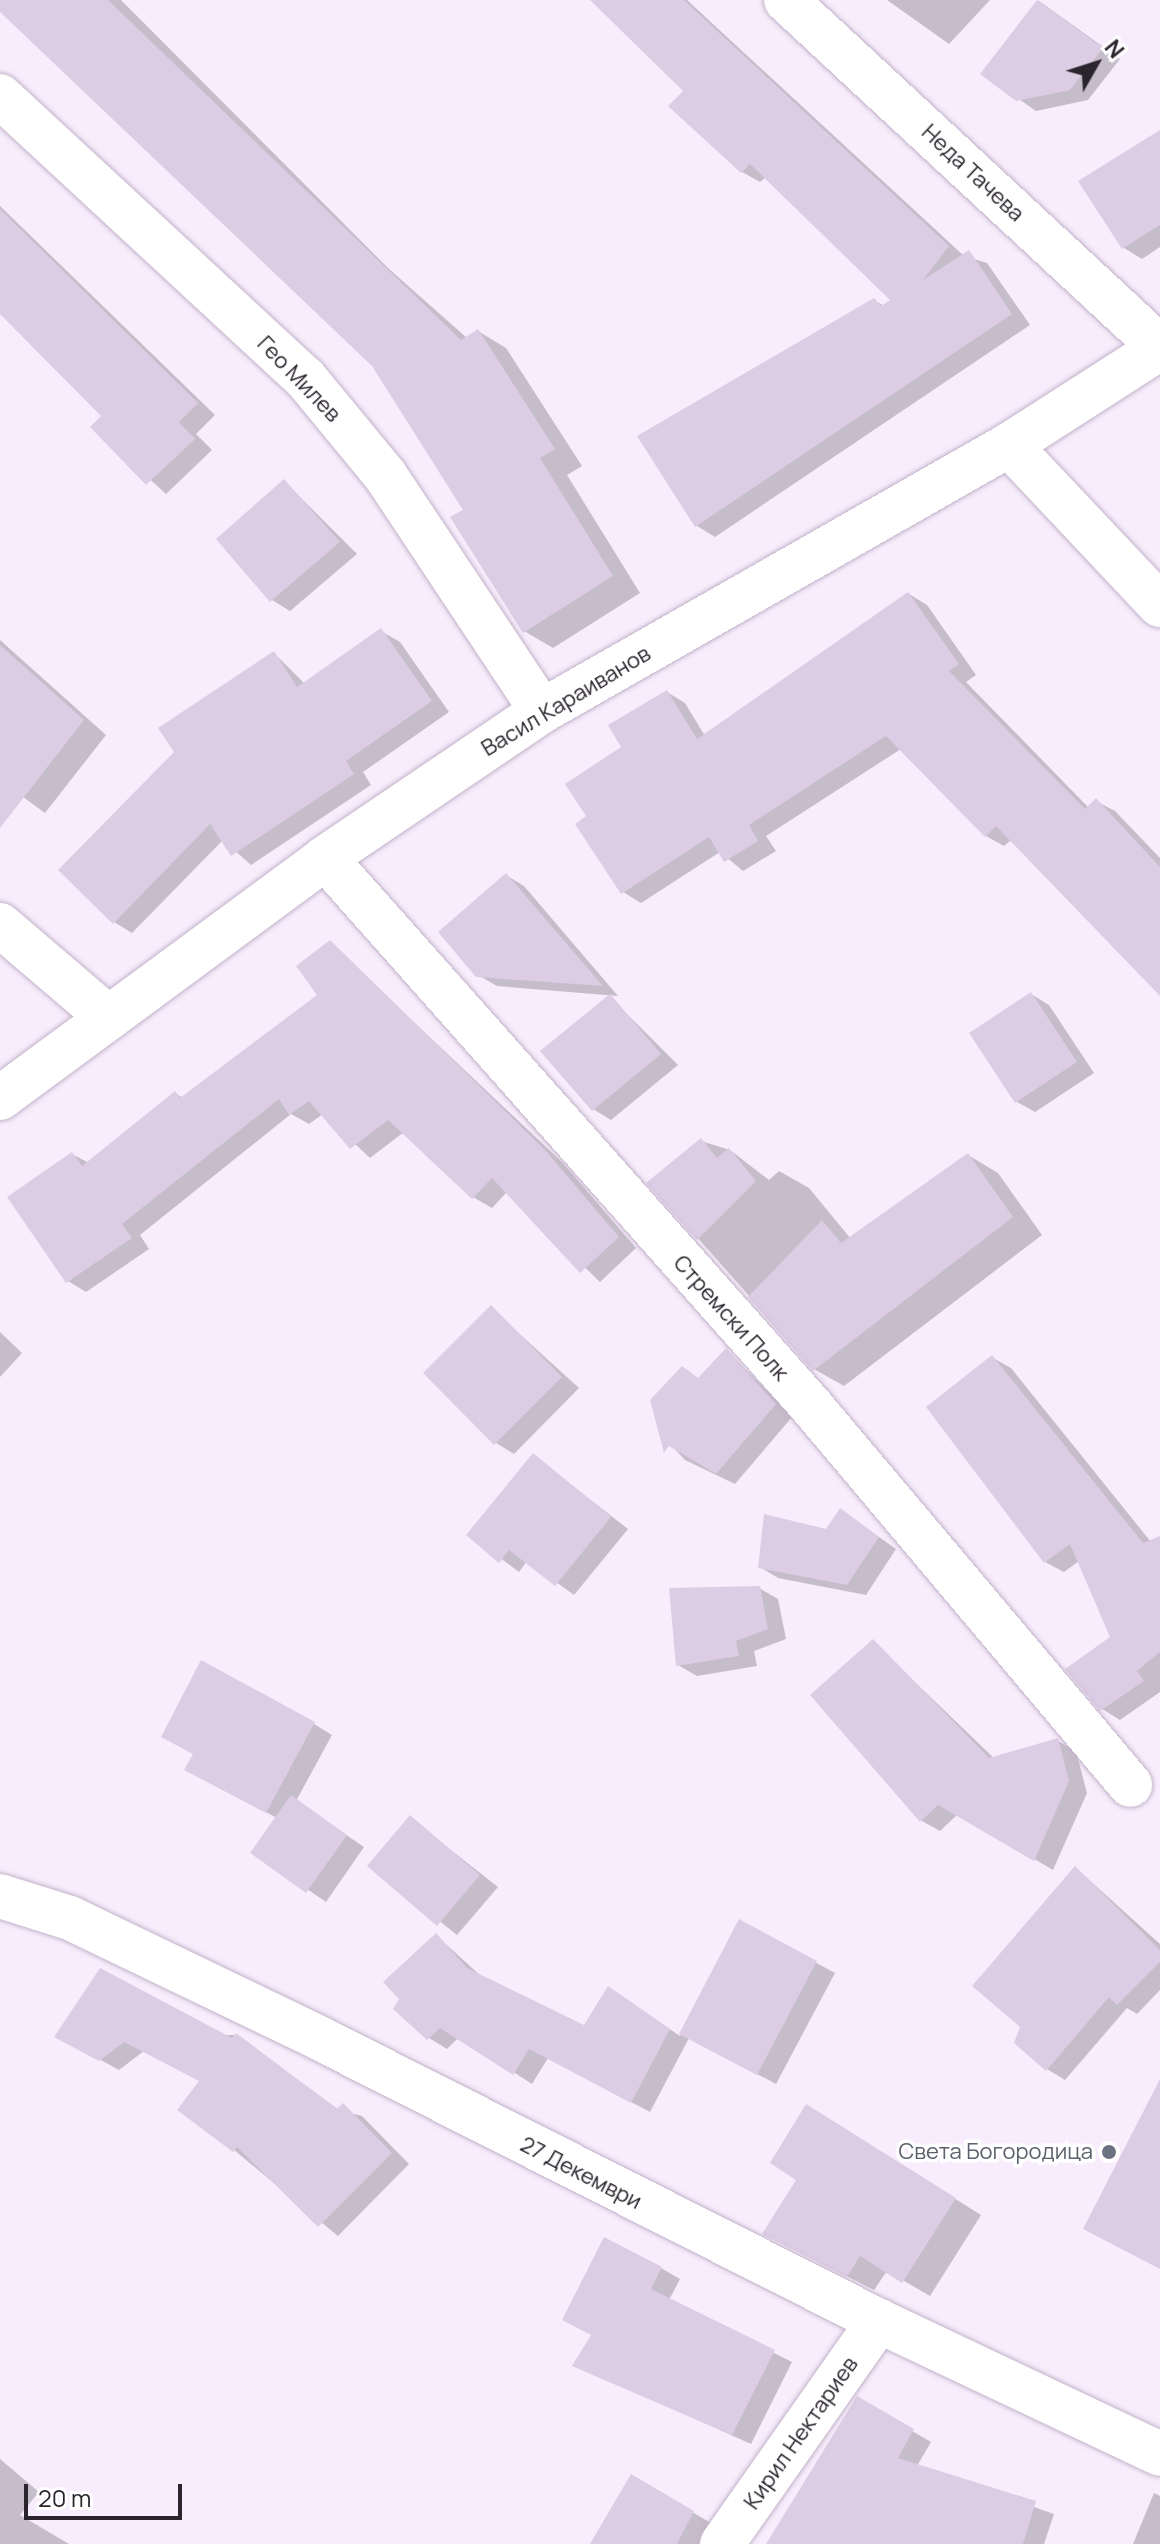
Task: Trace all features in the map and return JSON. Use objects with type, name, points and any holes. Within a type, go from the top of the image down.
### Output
[{"type":"street","name":"Неда Тачева","points":[[786,0],[1160,347]]},
{"type":"street","name":"Гео Милев","points":[[0,96],[305,378],[385,475],[542,711]]},
{"type":"street","name":"Васил Караиванов","points":[[0,1098],[325,858],[542,711],[1009,445],[1160,347]]},
{"type":"street","points":[[1009,445],[1160,605]]},
{"type":"street","name":"Стремски Полк","points":[[325,858],[812,1407],[1130,1785]]},
{"type":"street","points":[[0,925],[109,1018]]},
{"type":"street","name":"27 Декември","points":[[0,1896],[70,1918],[321,2039],[879,2321],[1160,2454]]},
{"type":"street","name":"Кирил Нектариев","points":[[722,2544],[879,2321]]},
{"type":"building","points":[[0,0],[108,0],[461,340],[478,329],[555,449],[540,458],[613,576],[523,633],[450,517],[463,510],[372,366],[0,12]]},
{"type":"building","points":[[590,0],[684,0],[949,246],[923,280],[969,250],[1012,314],[695,527],[637,436],[874,298],[881,306],[890,300],[750,164],[741,173],[668,106],[683,91]]},
{"type":"building","points":[[1037,0],[1103,48],[1070,90],[1016,101],[980,74]]},
{"type":"building","points":[[1160,130],[1160,225],[1122,249],[1078,181]]},
{"type":"building","points":[[0,209],[198,403],[179,422],[195,439],[146,485],[90,427],[101,416],[0,314]]},
{"type":"building","points":[[284,479],[340,542],[270,602],[216,539]]},
{"type":"building","points":[[908,592],[959,664],[949,671],[1085,809],[1096,798],[1160,867],[1160,996],[996,826],[985,837],[886,736],[749,825],[758,841],[724,862],[709,837],[621,894],[575,824],[586,816],[565,784],[621,747],[608,725],[667,690],[697,739]]},
{"type":"building","points":[[381,628],[432,701],[346,761],[354,774],[231,856],[210,824],[113,924],[58,870],[174,752],[158,728],[274,651],[297,687]]},
{"type":"building","points":[[0,645],[84,720],[0,828]]},
{"type":"building","points":[[506,873],[603,986],[476,977],[438,932]]},
{"type":"building","points":[[330,940],[545,1150],[619,1237],[580,1273],[492,1178],[472,1199],[388,1120],[350,1149],[309,1101],[289,1115],[279,1099],[122,1224],[132,1238],[66,1283],[7,1197],[72,1152],[82,1166],[175,1091],[180,1098],[317,995],[296,966]]},
{"type":"building","points":[[1031,992],[1077,1062],[1015,1103],[969,1033]]},
{"type":"building","points":[[610,994],[661,1054],[592,1111],[540,1051]]},
{"type":"building","points":[[701,1138],[717,1158],[729,1148],[756,1181],[697,1240],[646,1183]]},
{"type":"building","points":[[968,1153],[1013,1217],[813,1371],[748,1297],[822,1220],[841,1243]]},
{"type":"building","points":[[491,1305],[562,1377],[494,1445],[423,1373]]},
{"type":"building","points":[[726,1348],[776,1404],[716,1474],[669,1446],[664,1453],[650,1400],[682,1366],[698,1378]]},
{"type":"building","points":[[992,1355],[1143,1543],[1160,1536],[1160,1652],[1137,1671],[1144,1681],[1100,1711],[1065,1669],[1110,1637],[1070,1544],[1044,1563],[926,1407]]},
{"type":"building","points":[[533,1453],[611,1517],[555,1586],[509,1550],[499,1563],[466,1535]]},
{"type":"building","points":[[840,1508],[879,1537],[847,1585],[758,1568],[764,1514],[826,1529]]},
{"type":"building","points":[[760,1586],[768,1629],[736,1641],[739,1656],[676,1666],[669,1588]]},
{"type":"building","points":[[873,1639],[989,1758],[1058,1738],[1069,1781],[1034,1861],[938,1805],[920,1822],[810,1695]]},
{"type":"building","points":[[201,1660],[315,1722],[266,1813],[184,1770],[193,1754],[161,1737]]},
{"type":"building","points":[[291,1795],[347,1835],[306,1893],[250,1853]]},
{"type":"building","points":[[410,1815],[480,1875],[437,1926],[367,1866]]},
{"type":"building","points":[[1075,1866],[1160,1950],[1160,1962],[1117,2005],[1109,1997],[1046,2071],[1014,2043],[1020,2027],[972,1986]]},
{"type":"building","points":[[739,1919],[817,1961],[757,2075],[679,2034]]},
{"type":"building","points":[[436,1933],[467,1968],[584,2025],[608,1986],[670,2029],[631,2103],[529,2049],[513,2075],[440,2028],[427,2040],[393,2009],[399,1999],[383,1982]]},
{"type":"building","points":[[100,1968],[232,2038],[236,2033],[337,2109],[343,2103],[392,2153],[318,2227],[237,2147],[233,2152],[177,2110],[199,2081],[124,2042],[99,2061],[54,2037]]},
{"type":"building","points":[[1160,2079],[1160,2269],[1083,2229]]},
{"type":"building","points":[[806,2104],[956,2198],[902,2283],[860,2256],[847,2277],[762,2234],[796,2180],[770,2163]]},
{"type":"building","points":[[604,2237],[662,2267],[651,2289],[775,2350],[732,2435],[572,2366],[591,2335],[562,2320]]},
{"type":"building","points":[[857,2396],[914,2429],[898,2458],[1036,2501],[1023,2544],[766,2544]]},
{"type":"building","points":[[631,2474],[694,2511],[677,2544],[590,2544]]},
{"type":"place","name":"Света Богородица","points":[[1109,2152]]}]
